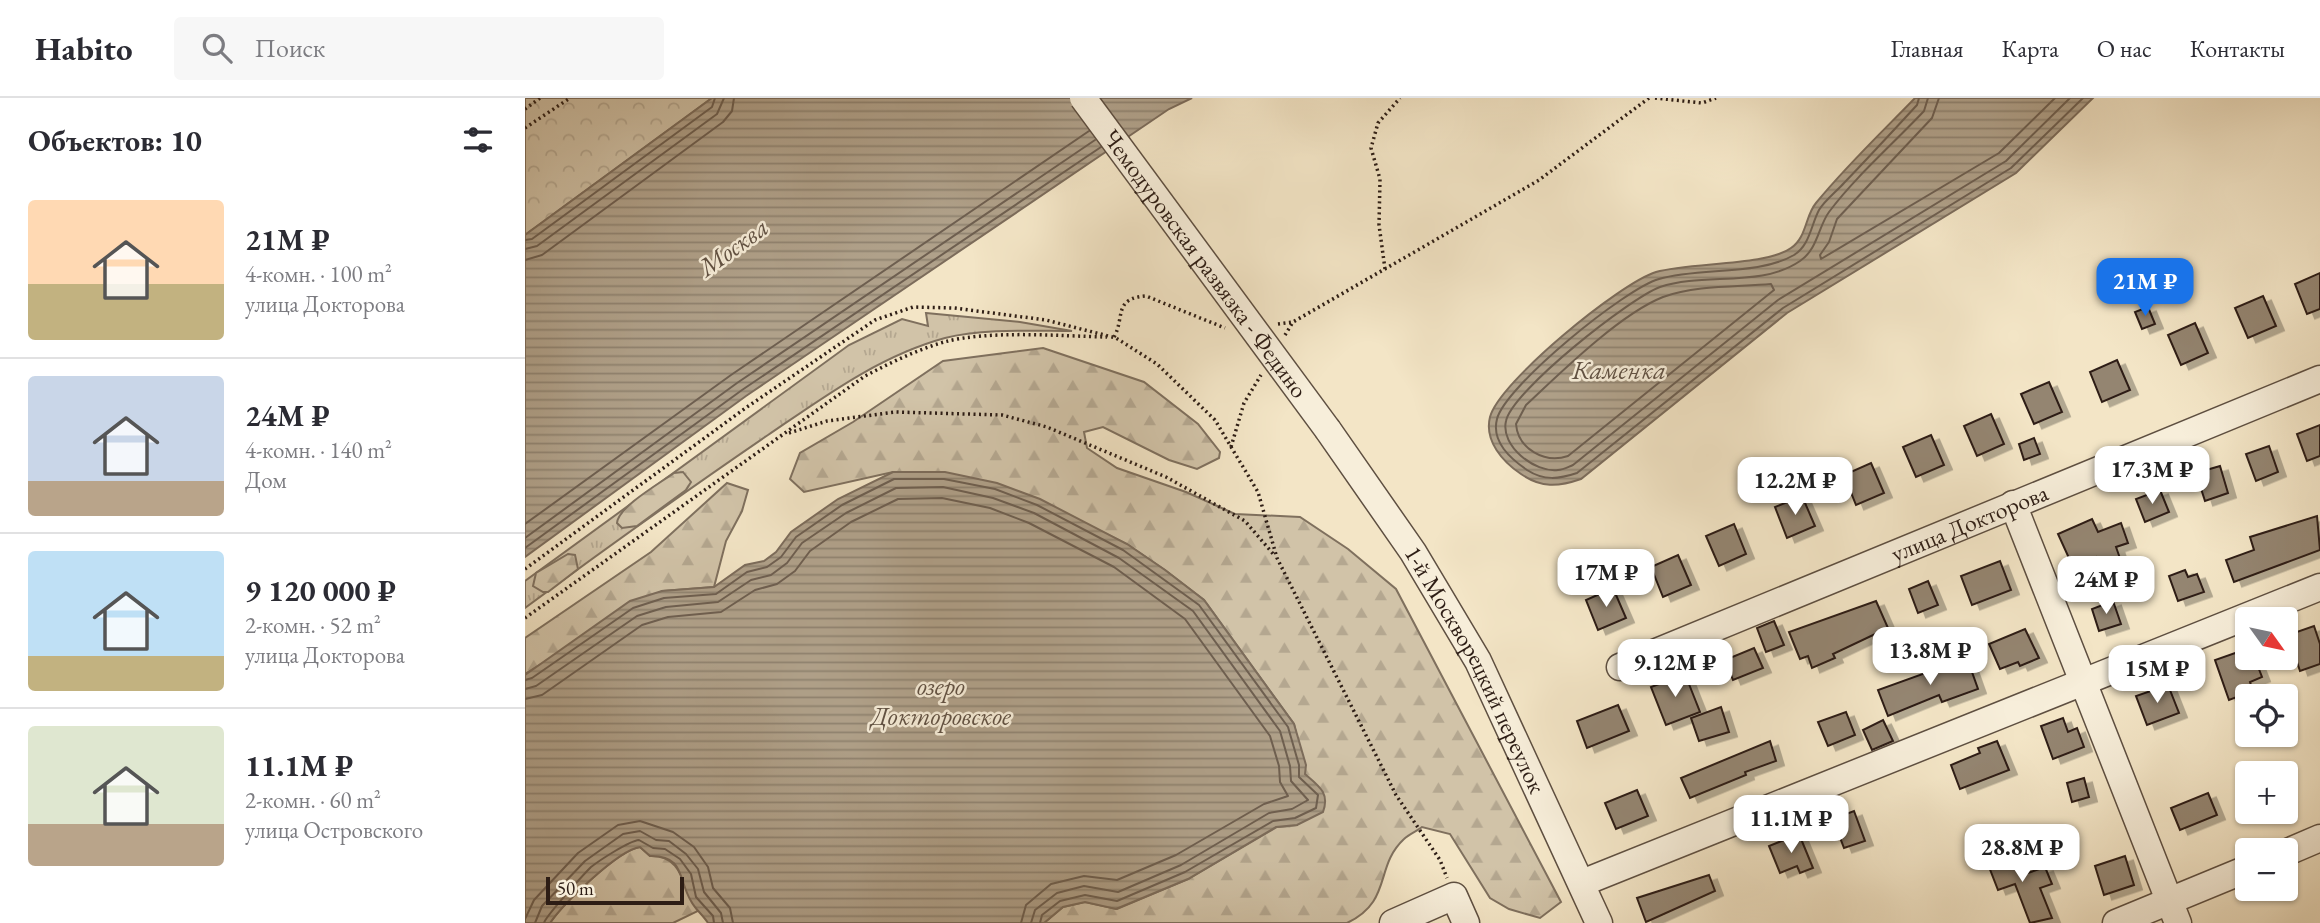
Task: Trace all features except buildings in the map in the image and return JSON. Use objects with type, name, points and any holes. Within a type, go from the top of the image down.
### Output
[{"type":"street","name":"Чемодуровская развязка - Федино","points":[[1083,98],[1328,430]]},
{"type":"street","name":"улица Докторова","points":[[1620,667],[2320,379]]},
{"type":"street","name":"1-й Москворецкий переулок","points":[[1328,430],[1413,552],[1478,660],[1599,923]]},
{"type":"street","points":[[2013,504],[2174,912]]},
{"type":"street","points":[[1582,883],[2082,680],[2320,587]]},
{"type":"street","points":[[2298,847],[2320,838]]},
{"type":"street","points":[[2116,923],[2174,912],[2235,876]]},
{"type":"street","points":[[1393,923],[1454,896],[1466,923]]},
{"type":"path","points":[[525,109],[541,98]]},
{"type":"path","points":[[525,128],[570,98]]},
{"type":"path","points":[[1385,269],[1379,225],[1380,179],[1371,148],[1378,123],[1400,98]]},
{"type":"path","points":[[1268,325],[1293,322],[1539,180],[1649,98]]},
{"type":"path","points":[[1655,98],[1702,103],[1716,98]]},
{"type":"path","points":[[1116,338],[1120,313],[1125,303],[1135,297],[1146,296],[1215,326],[1231,329]]},
{"type":"path","points":[[525,569],[747,407],[875,320],[913,307],[954,308],[1046,320],[1116,338],[1134,347],[1184,387],[1215,420],[1258,492],[1277,558],[1396,795],[1440,860],[1454,896]]},
{"type":"path","points":[[1279,345],[1293,322]]},
{"type":"path","points":[[525,618],[865,376],[902,357],[947,341],[1024,335],[1116,338]]},
{"type":"path","points":[[1231,447],[1244,402],[1265,368]]},
{"type":"path","points":[[784,435],[827,421],[895,412],[1002,415],[1047,427],[1166,477],[1245,521],[1277,558]]},
{"type":"green space","points":[[525,98],[712,98],[525,235]]},
{"type":"green space","points":[[926,313],[1020,322],[1072,331],[1008,331],[960,335],[897,355],[831,392],[646,520],[525,608],[525,581],[849,345],[902,319],[928,326]]},
{"type":"green space","points":[[1043,348],[1144,382],[1198,424],[1220,452],[1219,458],[1197,469],[1169,460],[1103,427],[1084,432],[1087,448],[1117,468],[1186,492],[1235,514],[1300,517],[1348,549],[1396,589],[1561,902],[1540,918],[1509,909],[1490,898],[1450,834],[1422,827],[1406,837],[1395,850],[1371,905],[1347,923],[1044,923],[1063,907],[1085,902],[1117,909],[1188,879],[1277,827],[1297,825],[1305,774],[1294,724],[1204,600],[1127,544],[1084,523],[893,472],[804,492],[790,479],[800,453],[853,422],[943,361]]},
{"type":"green space","points":[[683,472],[691,482],[686,490],[637,526],[622,528],[617,523],[624,510],[641,496],[674,473]]},
{"type":"green space","points":[[727,483],[748,490],[742,511],[726,541],[714,587],[662,591],[525,674],[525,638],[651,552]]},
{"type":"green space","points":[[568,554],[575,555],[578,569],[548,592],[533,586],[536,573]]},
{"type":"green space","points":[[640,847],[650,856],[661,857],[676,867],[698,911],[673,923],[550,923],[578,891],[605,867],[630,850]]},
{"type":"water","name":"Москва","points":[[712,98],[1192,98],[1169,109],[746,396],[525,557],[525,235]]},
{"type":"water","name":"Каменка","points":[[1915,98],[2093,98],[2016,173],[1787,313],[1581,479],[1565,484],[1543,484],[1528,479],[1502,457],[1492,442],[1489,426],[1490,417],[1498,401],[1563,335],[1616,294],[1656,272],[1765,258],[1791,248],[1800,238],[1816,203]]},
{"type":"water","name":"озеро Докторовское","points":[[893,472],[945,472],[997,483],[1040,499],[1127,544],[1204,600],[1294,724],[1306,765],[1305,774],[1319,786],[1324,795],[1323,812],[1297,825],[1276,827],[1188,879],[1116,909],[1085,902],[1063,907],[1044,923],[708,923],[691,901],[675,864],[661,857],[650,856],[640,847],[630,850],[605,867],[578,891],[550,923],[525,923],[525,675],[630,601],[662,591],[714,587],[745,565],[764,561],[776,552],[791,532],[838,499]]}]
